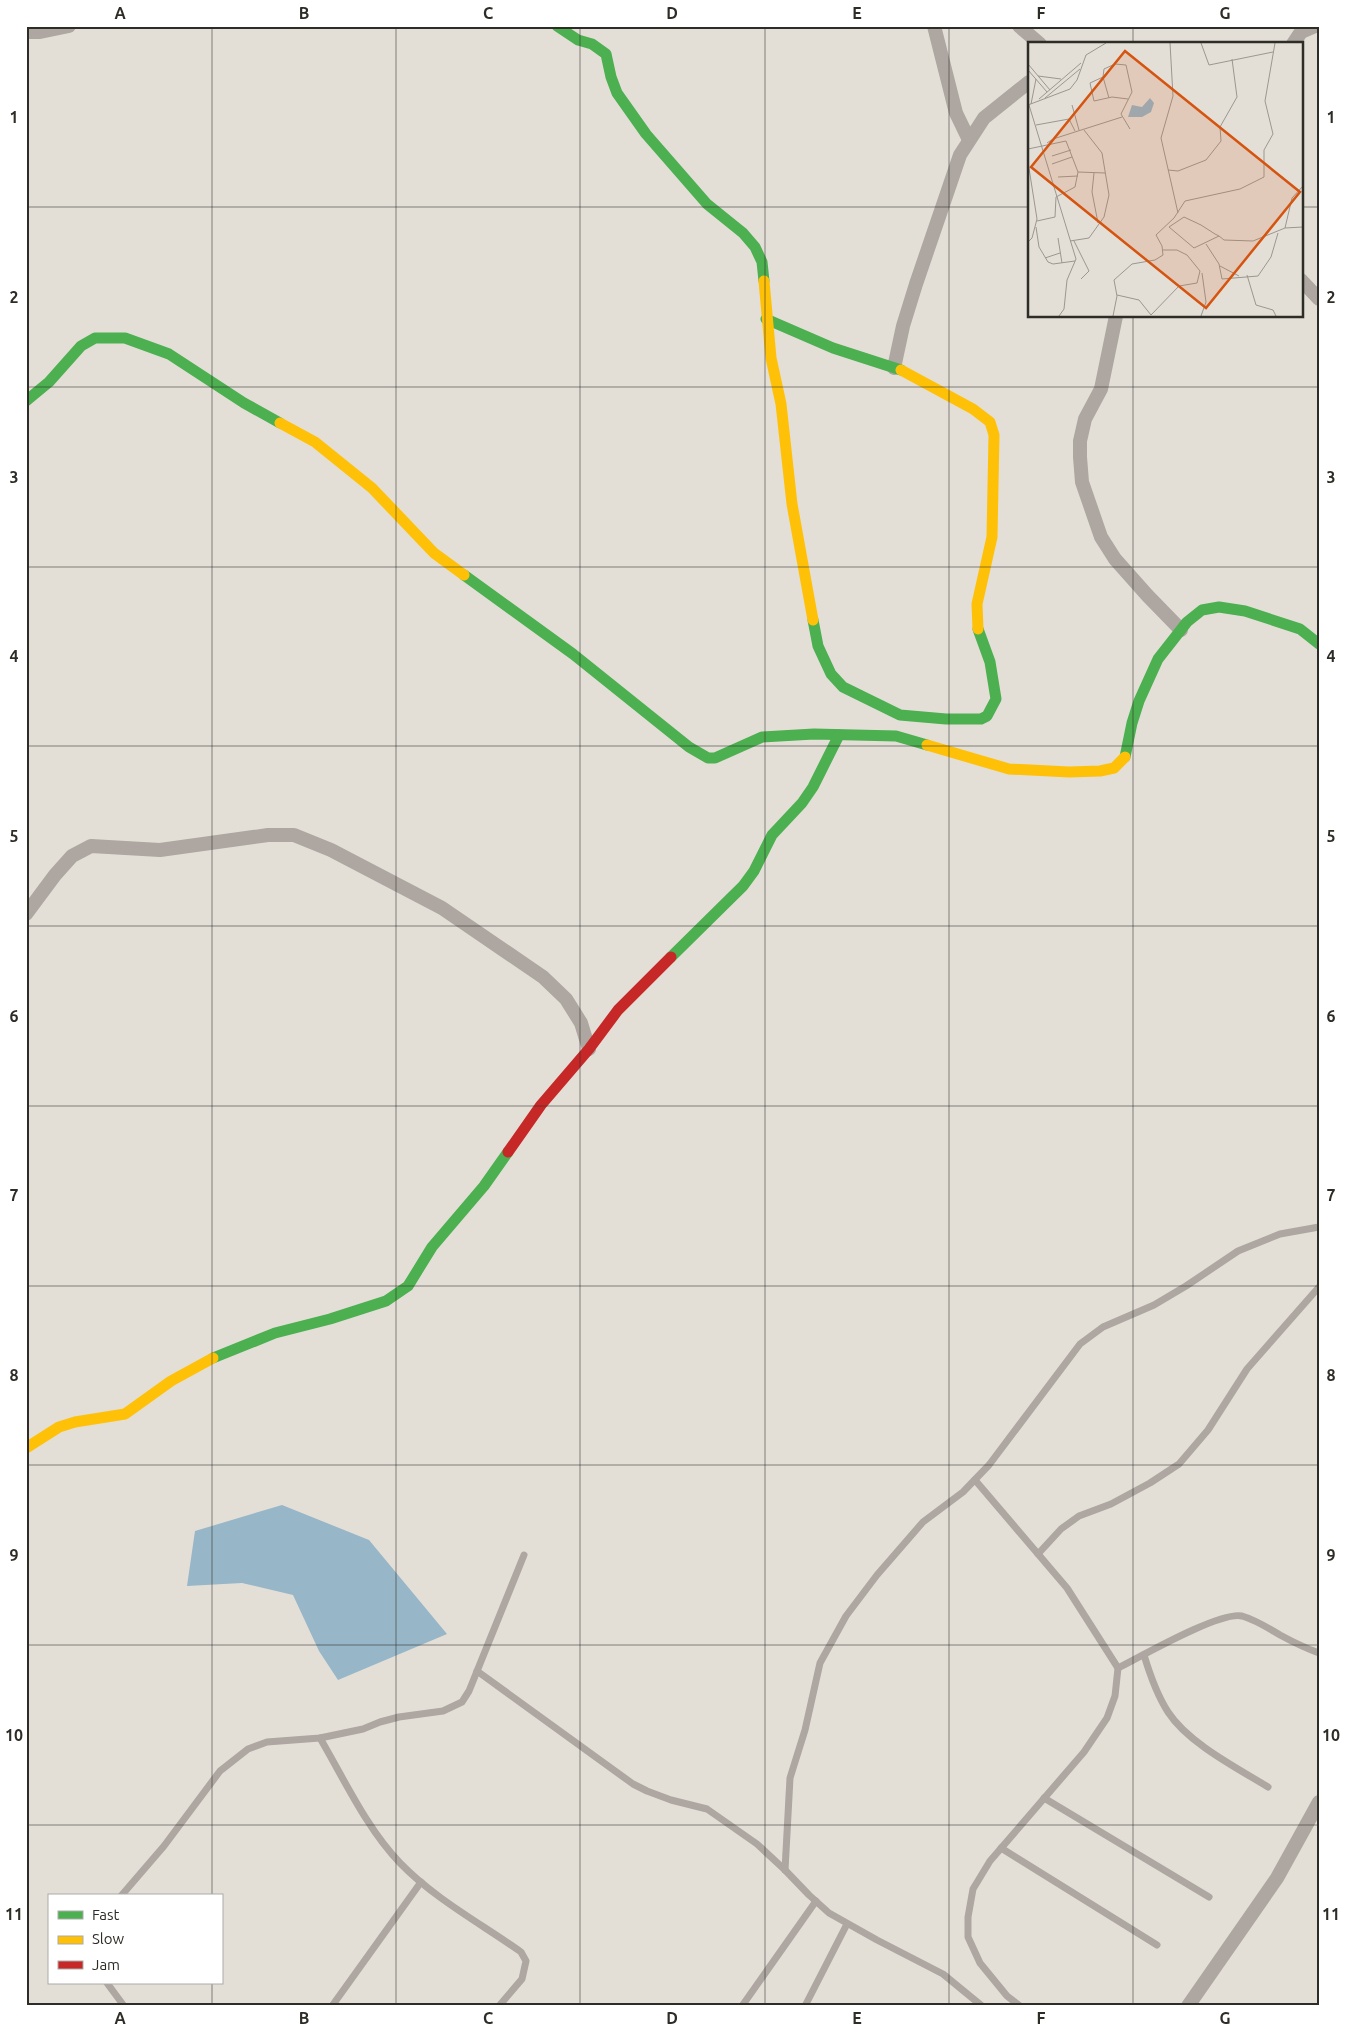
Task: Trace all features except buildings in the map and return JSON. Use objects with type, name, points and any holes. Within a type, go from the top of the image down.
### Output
[{"type":"street","points":[[26,32],[40,32],[69,26]]},
{"type":"street","points":[[557,26],[578,40],[592,44],[606,54],[617,93],[646,134],[707,204],[743,234],[755,247],[762,262],[766,319],[770,358],[781,404],[792,504],[818,646],[831,674],[843,687],[900,715],[946,720],[980,720],[988,716],[996,699],[990,662],[977,628],[977,604],[992,537],[994,435],[990,422],[973,409],[900,369],[833,348],[766,319]]},
{"type":"street","points":[[934,26],[956,113],[969,140]]},
{"type":"street","points":[[1019,26],[1038,42]]},
{"type":"street","points":[[1294,42],[1301,32],[1315,26]]},
{"type":"street","points":[[894,368],[903,326],[916,284],[960,155],[984,118],[1028,83]]},
{"type":"street","points":[[1302,281],[1319,299]]},
{"type":"street","points":[[1116,318],[1101,389],[1085,419],[1080,440],[1082,482],[1101,537],[1115,559],[1146,595],[1181,630]]},
{"type":"street","points":[[26,401],[49,382],[80,346],[95,338],[125,338],[168,354],[244,403],[315,442],[372,488],[434,553],[574,654],[689,747],[708,758],[715,758],[762,737],[814,734],[896,736],[1009,769],[1069,772],[1100,771],[1114,768],[1125,759],[1137,708],[1158,659],[1187,622],[1202,610],[1219,607],[1245,611],[1300,629],[1319,644]]},
{"type":"street","points":[[26,1448],[59,1427],[75,1422],[125,1414],[171,1381],[212,1359],[275,1333],[330,1319],[386,1301],[408,1286],[432,1247],[484,1186],[541,1105],[589,1049],[618,1010],[647,979],[743,886],[754,871],[772,835],[802,803],[813,787],[839,735]]},
{"type":"street","points":[[26,914],[55,875],[72,856],[91,846],[160,850],[268,835],[294,835],[331,850],[442,908],[543,977],[566,999],[581,1023],[589,1049]]},
{"type":"street","points":[[1188,2006],[1277,1878],[1319,1802]]},
{"type":"lane","points":[[785,1870],[790,1778],[805,1730],[820,1663],[846,1616],[877,1575],[923,1522],[963,1492],[990,1466],[1080,1344],[1103,1327],[1154,1304],[1186,1286],[1238,1251],[1280,1234],[1319,1227]]},
{"type":"lane","points":[[1038,1554],[1061,1529],[1079,1516],[1111,1504],[1150,1483],[1179,1464],[1208,1430],[1246,1369],[1319,1287]]},
{"type":"lane","points":[[975,1480],[1067,1588],[1118,1668],[1115,1696],[1107,1718],[1084,1752],[990,1861],[973,1889],[968,1917],[968,1937],[980,1962],[1007,1996],[1020,2006]]},
{"type":"lane","points":[[123,1894],[164,1846],[220,1771],[234,1758],[248,1749],[267,1742],[320,1738],[363,1729],[399,1717],[443,1711],[462,1702],[470,1692],[524,1555]]},
{"type":"lane","points":[[1118,1668],[1207,1624],[1226,1617],[1240,1616],[1252,1620],[1296,1644],[1319,1653]]},
{"type":"lane","points":[[1144,1655],[1154,1687],[1168,1713],[1176,1722],[1205,1747],[1268,1787]]},
{"type":"lane","points":[[478,1671],[634,1784],[670,1800],[708,1809],[757,1844],[829,1913],[943,1974],[982,2006]]},
{"type":"lane","points":[[320,1738],[375,1832],[399,1862],[421,1882],[521,1952],[526,1961],[522,1979],[500,2006]]},
{"type":"lane","points":[[1044,1798],[1208,1897]]},
{"type":"lane","points":[[1001,1848],[1157,1945]]},
{"type":"lane","points":[[332,2006],[421,1882]]},
{"type":"lane","points":[[742,2006],[816,1901]]},
{"type":"lane","points":[[804,2006],[847,1924]]},
{"type":"lane","points":[[108,1984],[124,2006]]},
{"type":"water","points":[[282,1505],[369,1540],[447,1634],[338,1680],[319,1651],[293,1595],[242,1583],[187,1586],[195,1531]]},
{"type":"traffic: fast","points":[[557,26],[578,40],[592,44],[606,54],[617,93],[646,134],[707,204],[743,233],[755,247],[762,262],[764,281]]},
{"type":"traffic: fast","points":[[766,319],[833,348],[901,370]]},
{"type":"traffic: fast","points":[[26,401],[49,382],[81,346],[95,338],[125,338],[169,354],[244,403],[280,423]]},
{"type":"traffic: fast","points":[[464,575],[573,654],[689,747],[708,758],[715,758],[762,737],[814,734],[896,736],[927,745]]},
{"type":"traffic: fast","points":[[1125,757],[1139,701],[1158,659],[1187,622],[1202,610],[1219,607],[1245,611],[1300,629],[1319,644]]},
{"type":"traffic: fast","points":[[813,620],[818,646],[831,674],[843,687],[900,715],[946,719],[981,719],[987,716],[996,699],[990,662],[978,629]]},
{"type":"traffic: fast","points":[[671,957],[743,886],[754,871],[772,835],[802,803],[813,787],[839,735]]},
{"type":"traffic: fast","points":[[213,1358],[275,1333],[330,1319],[386,1301],[408,1286],[432,1247],[484,1186],[508,1152]]},
{"type":"traffic: slow","points":[[764,281],[771,358],[781,404],[792,504],[813,620]]},
{"type":"traffic: slow","points":[[901,370],[973,409],[990,422],[994,435],[992,537],[977,604],[978,629]]},
{"type":"traffic: slow","points":[[280,423],[315,442],[372,488],[434,553],[464,575]]},
{"type":"traffic: slow","points":[[927,745],[1009,769],[1069,772],[1100,771],[1114,768],[1125,757]]},
{"type":"traffic: slow","points":[[26,1448],[59,1427],[75,1422],[125,1414],[171,1381],[213,1358]]},
{"type":"traffic: jam","points":[[508,1152],[541,1105],[589,1049],[618,1010],[671,957]]}]
